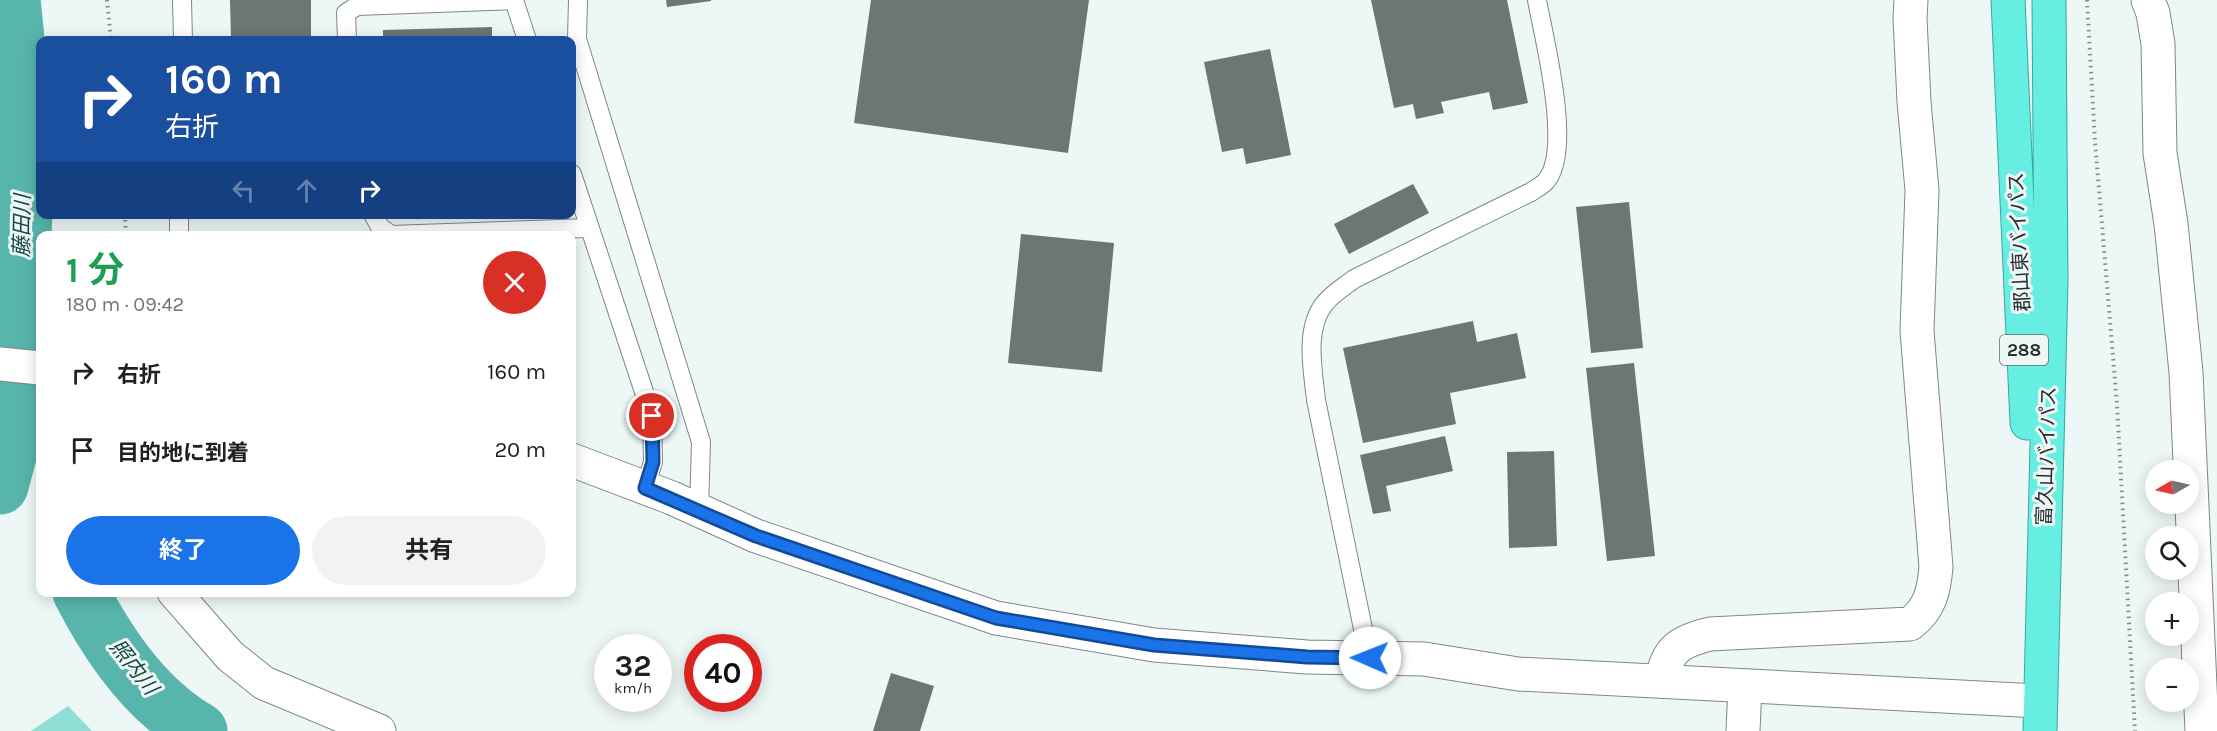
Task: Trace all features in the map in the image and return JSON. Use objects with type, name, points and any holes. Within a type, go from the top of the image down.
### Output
[{"type":"highway","name":"郡山東バイパス","points":[[2008,0],[2040,716]]},
{"type":"highway","name":"富久山バイパス","points":[[2040,716],[2051,281],[2049,0]]},
{"type":"street","points":[[1662,681],[1668,661],[1677,647],[1687,640],[1710,634],[1910,624],[1926,608],[1934,591],[1936,567],[1917,331],[1922,190],[1914,102],[1911,0]]},
{"type":"street","points":[[2148,0],[2153,13],[2158,44],[2160,153],[2171,224],[2185,361],[2202,731]]},
{"type":"street","points":[[0,364],[36,368]]},
{"type":"street","points":[[576,462],[699,510],[756,536],[996,618],[1154,645],[1307,657],[1424,659],[1518,674],[1745,686],[2040,716]]},
{"type":"street","points":[[178,597],[230,656],[264,683],[380,731]]},
{"type":"street","points":[[1743,731],[1745,686]]},
{"type":"lane","points":[[182,0],[183,36]]},
{"type":"lane","points":[[347,36],[346,13],[357,6],[514,0],[526,36]]},
{"type":"lane","points":[[578,0],[577,39],[701,442],[699,510]]},
{"type":"lane","points":[[1370,658],[1316,400],[1312,364],[1313,330],[1323,305],[1354,279],[1531,192],[1546,182],[1556,158],[1558,139],[1550,68],[1537,0]]},
{"type":"lane","points":[[576,187],[652,416],[653,462],[645,488]]},
{"type":"lane","points":[[376,219],[380,227],[386,231]]},
{"type":"lane","points":[[504,231],[589,228]]},
{"type":"path","points":[[106,0],[110,36]]},
{"type":"path","points":[[2088,0],[2096,141],[2117,405],[2135,731]]},
{"type":"shaded area","points":[[68,706],[92,731],[31,731]]},
{"type":"building","points":[[230,0],[311,0],[311,36],[231,36]]},
{"type":"building","points":[[666,0],[711,0],[711,1],[667,7]]},
{"type":"building","points":[[871,0],[1089,0],[1068,153],[854,123]]},
{"type":"building","points":[[1371,0],[1507,0],[1528,103],[1493,110],[1489,92],[1441,102],[1444,113],[1416,119],[1413,104],[1394,108]]},
{"type":"building","points":[[492,27],[492,36],[383,36],[383,30]]},
{"type":"building","points":[[1270,49],[1291,155],[1246,164],[1243,148],[1222,152],[1204,62]]},
{"type":"building","points":[[1413,184],[1429,213],[1349,254],[1334,224]]},
{"type":"building","points":[[1629,202],[1643,348],[1591,353],[1576,207]]},
{"type":"building","points":[[1021,234],[1114,243],[1102,372],[1008,363]]},
{"type":"building","points":[[1473,321],[1477,342],[1517,333],[1526,378],[1450,393],[1456,424],[1363,443],[1343,348]]},
{"type":"building","points":[[1634,363],[1655,556],[1607,561],[1586,368]]},
{"type":"building","points":[[1445,436],[1453,471],[1386,486],[1391,511],[1373,514],[1360,455]]},
{"type":"building","points":[[1554,451],[1557,546],[1509,548],[1507,452]]},
{"type":"building","points":[[891,673],[934,686],[920,731],[873,731]]},
{"type":"waterway","name":"藤田川","points":[[0,486],[19,414],[16,391],[24,212],[19,68],[12,0]]},
{"type":"waterway","name":"照内川","points":[[84,597],[116,651],[146,688],[180,719],[199,731]]},
{"type":"route","points":[[652,416],[653,462],[645,488],[756,536],[996,618],[1154,645],[1307,657],[1370,658]]}]
